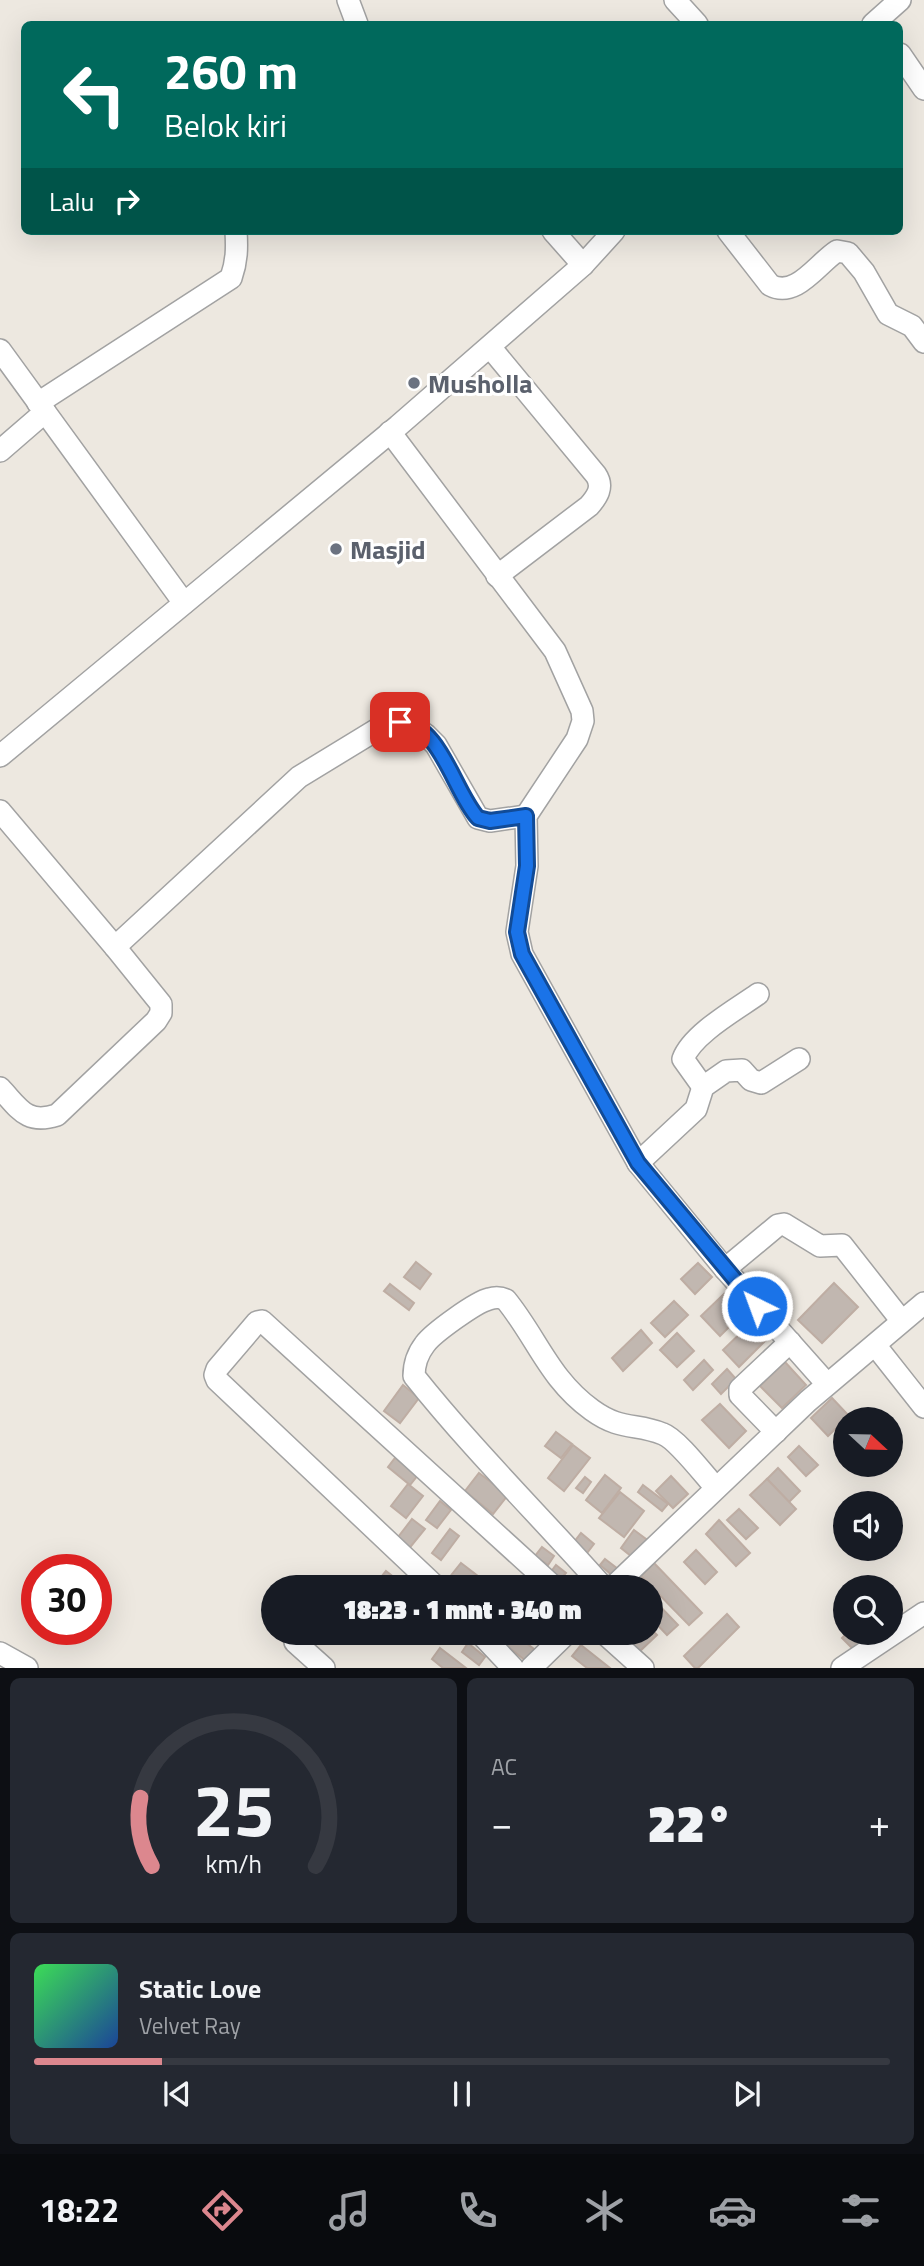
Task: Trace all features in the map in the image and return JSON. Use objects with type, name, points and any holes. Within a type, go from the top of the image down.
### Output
[{"type":"street","points":[[348,0],[356,21]]},
{"type":"street","points":[[675,0],[694,21]]},
{"type":"street","points":[[879,21],[900,0]]},
{"type":"street","points":[[903,58],[924,89]]},
{"type":"street","points":[[0,451],[42,407],[231,278],[238,250],[236,235]]},
{"type":"street","points":[[557,235],[583,265]]},
{"type":"street","points":[[0,756],[390,432],[583,265],[610,235]]},
{"type":"street","points":[[731,235],[770,285],[779,289],[797,285],[837,251],[848,253],[864,272],[888,314],[912,326],[924,342]]},
{"type":"street","points":[[489,347],[596,475],[600,485],[597,497],[589,506],[497,576]]},
{"type":"street","points":[[0,350],[184,603]]},
{"type":"street","points":[[390,432],[555,651],[582,711],[583,721],[577,739],[526,816],[527,866],[517,932],[522,954],[638,1163],[724,1269],[827,1384]]},
{"type":"street","points":[[115,947],[299,777],[381,727],[408,722],[426,735],[436,745],[478,818],[490,821],[526,816]]},
{"type":"street","points":[[0,811],[161,1004],[159,1017],[57,1115],[45,1119],[26,1115],[0,1088]]},
{"type":"street","points":[[703,1087],[683,1059],[686,1052],[696,1039],[758,994]]},
{"type":"street","points":[[638,1163],[696,1109],[703,1087],[726,1070],[742,1070],[751,1080],[761,1083],[799,1059]]},
{"type":"street","points":[[724,1269],[778,1226],[785,1224],[820,1246],[842,1245],[901,1320]]},
{"type":"street","points":[[592,1575],[520,1495],[493,1470],[414,1376],[414,1367],[425,1343],[467,1310],[486,1299],[500,1297],[506,1300],[546,1363],[576,1397],[610,1422],[670,1437],[716,1488]]},
{"type":"street","points":[[625,1575],[827,1384],[924,1303]]},
{"type":"street","points":[[423,1575],[217,1380],[217,1369],[257,1322],[262,1321],[541,1575]]},
{"type":"street","points":[[776,1432],[740,1395],[740,1389],[790,1342]]},
{"type":"street","points":[[875,1345],[924,1407]]},
{"type":"street","points":[[842,1668],[924,1613]]},
{"type":"street","points":[[298,1645],[324,1668]]},
{"type":"street","points":[[491,1645],[513,1668]]},
{"type":"street","points":[[531,1668],[555,1645]]},
{"type":"street","points":[[617,1645],[642,1668]]},
{"type":"street","points":[[0,1653],[27,1668]]},
{"type":"building","points":[[416,1262],[431,1274],[420,1289],[404,1277]]},
{"type":"building","points":[[698,1263],[712,1277],[695,1294],[681,1279]]},
{"type":"building","points":[[834,1283],[858,1307],[822,1343],[798,1320]]},
{"type":"building","points":[[390,1284],[414,1303],[409,1310],[384,1291]]},
{"type":"building","points":[[725,1293],[743,1313],[720,1336],[701,1316]]},
{"type":"building","points":[[674,1301],[688,1315],[665,1337],[651,1323]]},
{"type":"building","points":[[750,1324],[766,1340],[739,1367],[723,1350]]},
{"type":"building","points":[[641,1330],[652,1343],[623,1371],[612,1358]]},
{"type":"building","points":[[677,1333],[694,1351],[677,1367],[660,1350]]},
{"type":"building","points":[[704,1360],[713,1370],[693,1390],[684,1380]]},
{"type":"building","points":[[785,1362],[806,1385],[782,1408],[760,1386]]},
{"type":"building","points":[[727,1369],[736,1379],[721,1394],[712,1384]]},
{"type":"building","points":[[403,1385],[419,1398],[400,1423],[384,1411]]},
{"type":"building","points":[[832,1398],[840,1407],[833,1407],[833,1431],[828,1436],[811,1418]]},
{"type":"building","points":[[720,1404],[746,1431],[729,1448],[702,1420]]},
{"type":"building","points":[[556,1432],[572,1444],[561,1458],[545,1446]]},
{"type":"building","points":[[573,1445],[590,1458],[564,1491],[548,1478]]},
{"type":"building","points":[[799,1446],[818,1465],[806,1476],[788,1457]]},
{"type":"building","points":[[395,1458],[418,1475],[410,1485],[388,1467]]},
{"type":"building","points":[[778,1468],[800,1491],[789,1502],[767,1479]]},
{"type":"building","points":[[479,1473],[508,1495],[493,1514],[465,1491]]},
{"type":"building","points":[[605,1475],[621,1488],[602,1513],[586,1500]]},
{"type":"building","points":[[671,1476],[688,1494],[673,1508],[656,1491]]},
{"type":"building","points":[[585,1477],[591,1482],[583,1493],[576,1488]]},
{"type":"building","points":[[767,1479],[796,1509],[780,1525],[750,1495]]},
{"type":"building","points":[[408,1484],[423,1496],[406,1518],[391,1506]]},
{"type":"building","points":[[643,1485],[668,1504],[662,1511],[638,1492]]},
{"type":"building","points":[[620,1492],[644,1511],[624,1537],[599,1518]]},
{"type":"building","points":[[440,1501],[451,1510],[437,1528],[426,1520]]},
{"type":"building","points":[[739,1509],[758,1528],[746,1539],[727,1520]]},
{"type":"building","points":[[412,1519],[425,1529],[407,1551],[395,1541]]},
{"type":"building","points":[[719,1520],[750,1553],[736,1566],[706,1534]]},
{"type":"building","points":[[450,1529],[459,1536],[441,1560],[432,1553]]},
{"type":"building","points":[[634,1530],[650,1542],[636,1560],[621,1548]]},
{"type":"building","points":[[581,1533],[594,1544],[587,1553],[574,1542]]},
{"type":"building","points":[[542,1547],[554,1556],[548,1565],[535,1556]]},
{"type":"building","points":[[696,1550],[717,1572],[705,1584],[684,1562]]},
{"type":"building","points":[[605,1559],[618,1569],[612,1575],[600,1565]]},
{"type":"building","points":[[461,1563],[477,1575],[451,1575]]},
{"type":"building","points":[[654,1563],[702,1613],[689,1625],[663,1598],[663,1575],[642,1575]]},
{"type":"building","points":[[556,1565],[566,1573],[553,1575],[550,1573]]},
{"type":"building","points":[[663,1609],[678,1625],[667,1635],[663,1631]]},
{"type":"building","points":[[727,1614],[739,1627],[695,1668],[684,1656]]},
{"type":"building","points":[[467,1645],[470,1645],[485,1657],[479,1665],[462,1652]]},
{"type":"building","points":[[506,1645],[529,1645],[534,1649],[526,1661]]},
{"type":"building","points":[[581,1645],[610,1668],[587,1668],[572,1656]]},
{"type":"building","points":[[632,1645],[646,1645],[639,1652]]},
{"type":"building","points":[[440,1648],[466,1668],[443,1668],[432,1659]]},
{"type":"place","name":"Musholla","points":[[414,383]]},
{"type":"place","name":"Masjid","points":[[336,549]]},
{"type":"route","points":[[400,722],[415,726],[436,745],[478,818],[490,821],[526,816],[527,866],[517,932],[522,954],[638,1163],[757,1306]]}]
